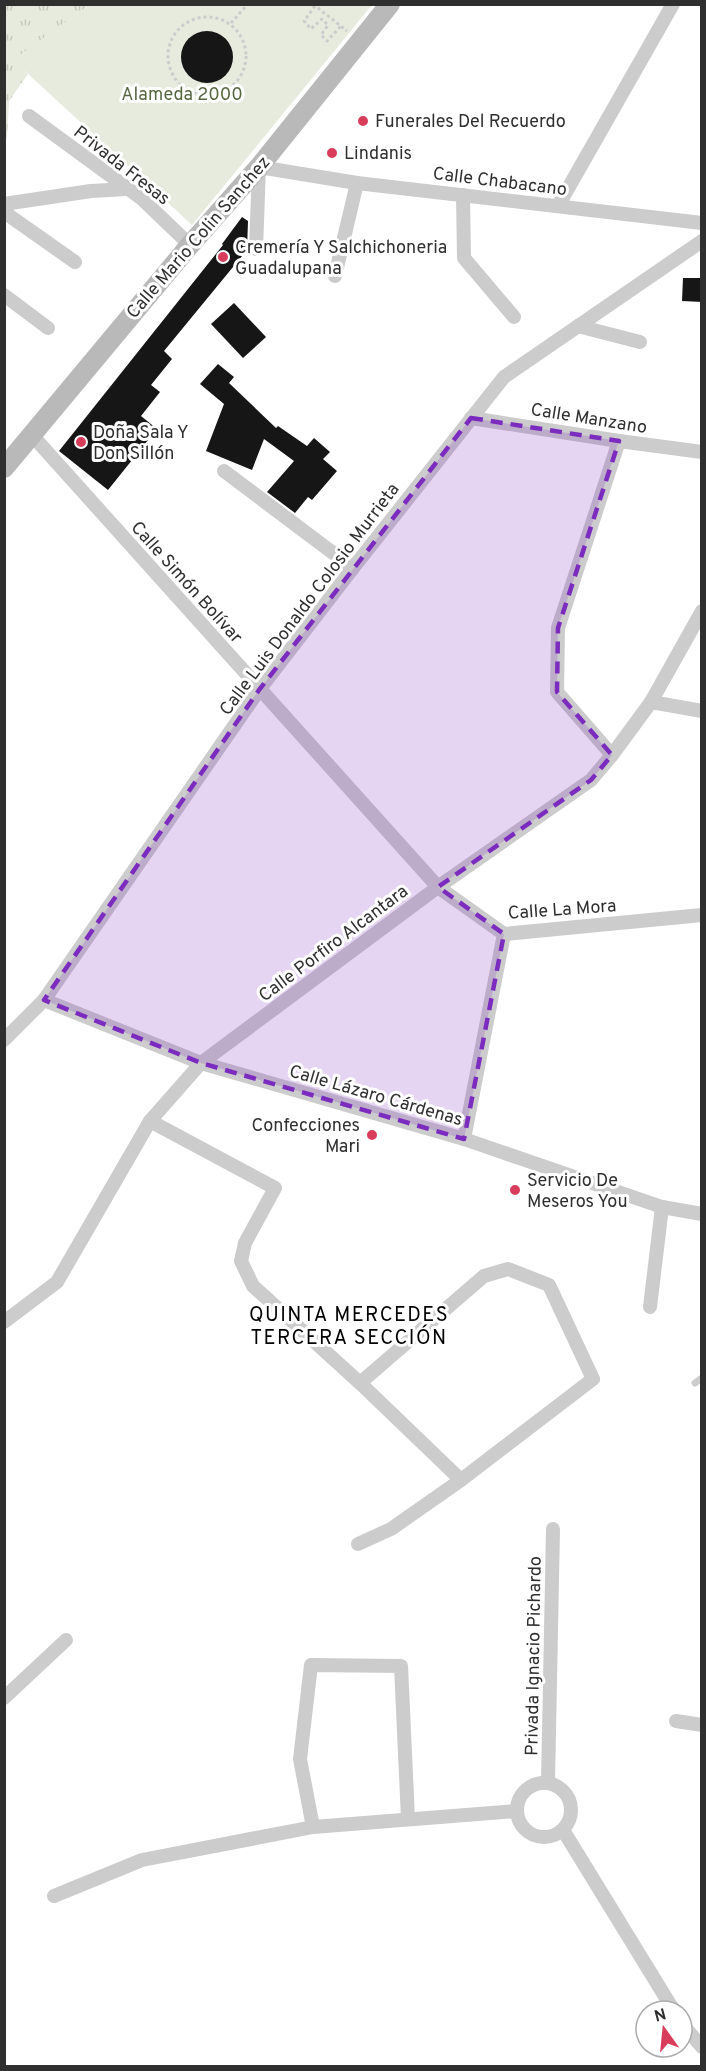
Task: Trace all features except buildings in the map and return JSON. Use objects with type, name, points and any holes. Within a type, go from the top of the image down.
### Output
[{"type":"main road","name":"Calle Mario Colin Sanchez","points":[[7,460],[259,167],[390,4]]},
{"type":"street","points":[[558,206],[673,4]]},
{"type":"street","name":"Privada Fresas","points":[[28,117],[141,198],[190,245]]},
{"type":"street","name":"Calle Chabacano","points":[[259,167],[357,183],[702,223]]},
{"type":"street","points":[[256,249],[259,167]]},
{"type":"street","points":[[335,276],[357,183]]},
{"type":"street","points":[[4,204],[92,191],[127,189]]},
{"type":"street","points":[[463,195],[464,258],[514,318]]},
{"type":"street","points":[[4,212],[75,262]]},
{"type":"street","name":"Calle Luis Donaldo Colosio Murrieta","points":[[4,1040],[44,1000],[259,690],[504,377],[702,241]]},
{"type":"street","points":[[4,295],[48,328]]},
{"type":"street","points":[[578,326],[640,342]]},
{"type":"street","name":"Calle Manzano","points":[[471,418],[702,452]]},
{"type":"street","name":"Calle Simón Bolívar","points":[[31,434],[438,887]]},
{"type":"street","points":[[612,755],[557,692],[558,628],[619,441]]},
{"type":"street","points":[[224,471],[353,568]]},
{"type":"street","name":"Calle Porfiro Alcantara","points":[[4,1322],[57,1282],[150,1121],[201,1063],[438,887],[591,780],[651,702],[702,611]]},
{"type":"street","points":[[651,702],[702,711]]},
{"type":"street","name":"Calle La Mora","points":[[438,887],[504,934],[702,915]]},
{"type":"street","points":[[464,1139],[504,934]]},
{"type":"street","name":"Calle Lázaro Cárdenas","points":[[44,1000],[201,1063],[464,1139],[662,1206],[702,1215]]},
{"type":"street","points":[[150,1121],[275,1188],[245,1243],[241,1261],[253,1286],[360,1383],[461,1480]]},
{"type":"street","points":[[650,1307],[662,1206]]},
{"type":"street","points":[[358,1544],[392,1529],[461,1480],[593,1379],[549,1285],[508,1269],[484,1276],[360,1383]]},
{"type":"street","name":"Privada Ignacio Pichardo","points":[[549,1782],[554,1529]]},
{"type":"street","points":[[4,1698],[66,1640]]},
{"type":"street","points":[[313,1827],[300,1759],[310,1665],[401,1666],[408,1819]]},
{"type":"street","points":[[676,1721],[702,1725]]},
{"type":"street","points":[[540,1782],[549,1782],[564,1790],[572,1806],[572,1814],[563,1830],[556,1835],[538,1837],[523,1827],[517,1811],[520,1796],[526,1789],[540,1782]]},
{"type":"street","points":[[54,1896],[142,1860],[313,1827],[517,1811]]},
{"type":"street","points":[[563,1830],[667,1999]]},
{"type":"path","points":[[231,24],[248,4]]},
{"type":"path","points":[[337,23],[314,5],[304,21],[311,28],[322,20],[328,25],[321,35],[327,41],[341,26]]},
{"type":"path","points":[[202,17],[216,17],[231,24],[241,35],[246,48],[246,64],[236,82],[224,91],[208,95],[189,91],[176,80],[168,65],[168,50],[173,35],[184,24],[202,17]]},
{"type":"highlighted area","points":[[471,418],[619,441],[558,628],[557,692],[612,755],[591,780],[438,887],[504,934],[464,1139],[201,1063],[44,1000],[259,690]]},
{"type":"green space","points":[[5,5],[89,5],[14,60],[28,74],[9,101],[5,140]]},
{"type":"green space","name":"Alameda 2000","points":[[89,5],[372,5],[192,225],[13,60]]},
{"type":"place","name":"Funerales Del Recuerdo","points":[[363,121]]},
{"type":"place","name":"Lindanis","points":[[332,153]]},
{"type":"place","name":"Cremería Y Salchichoneria Guadalupana","points":[[223,257]]},
{"type":"place","name":"Doña Sala Y Don Sillón","points":[[81,442]]},
{"type":"place","name":"Confecciones Mari","points":[[372,1135]]},
{"type":"place","name":"Servicio De Meseros You","points":[[515,1190]]},
{"type":"district","name":"QUINTA MERCEDES TERCERA SECCIÓN","points":[[349,1326]]}]
